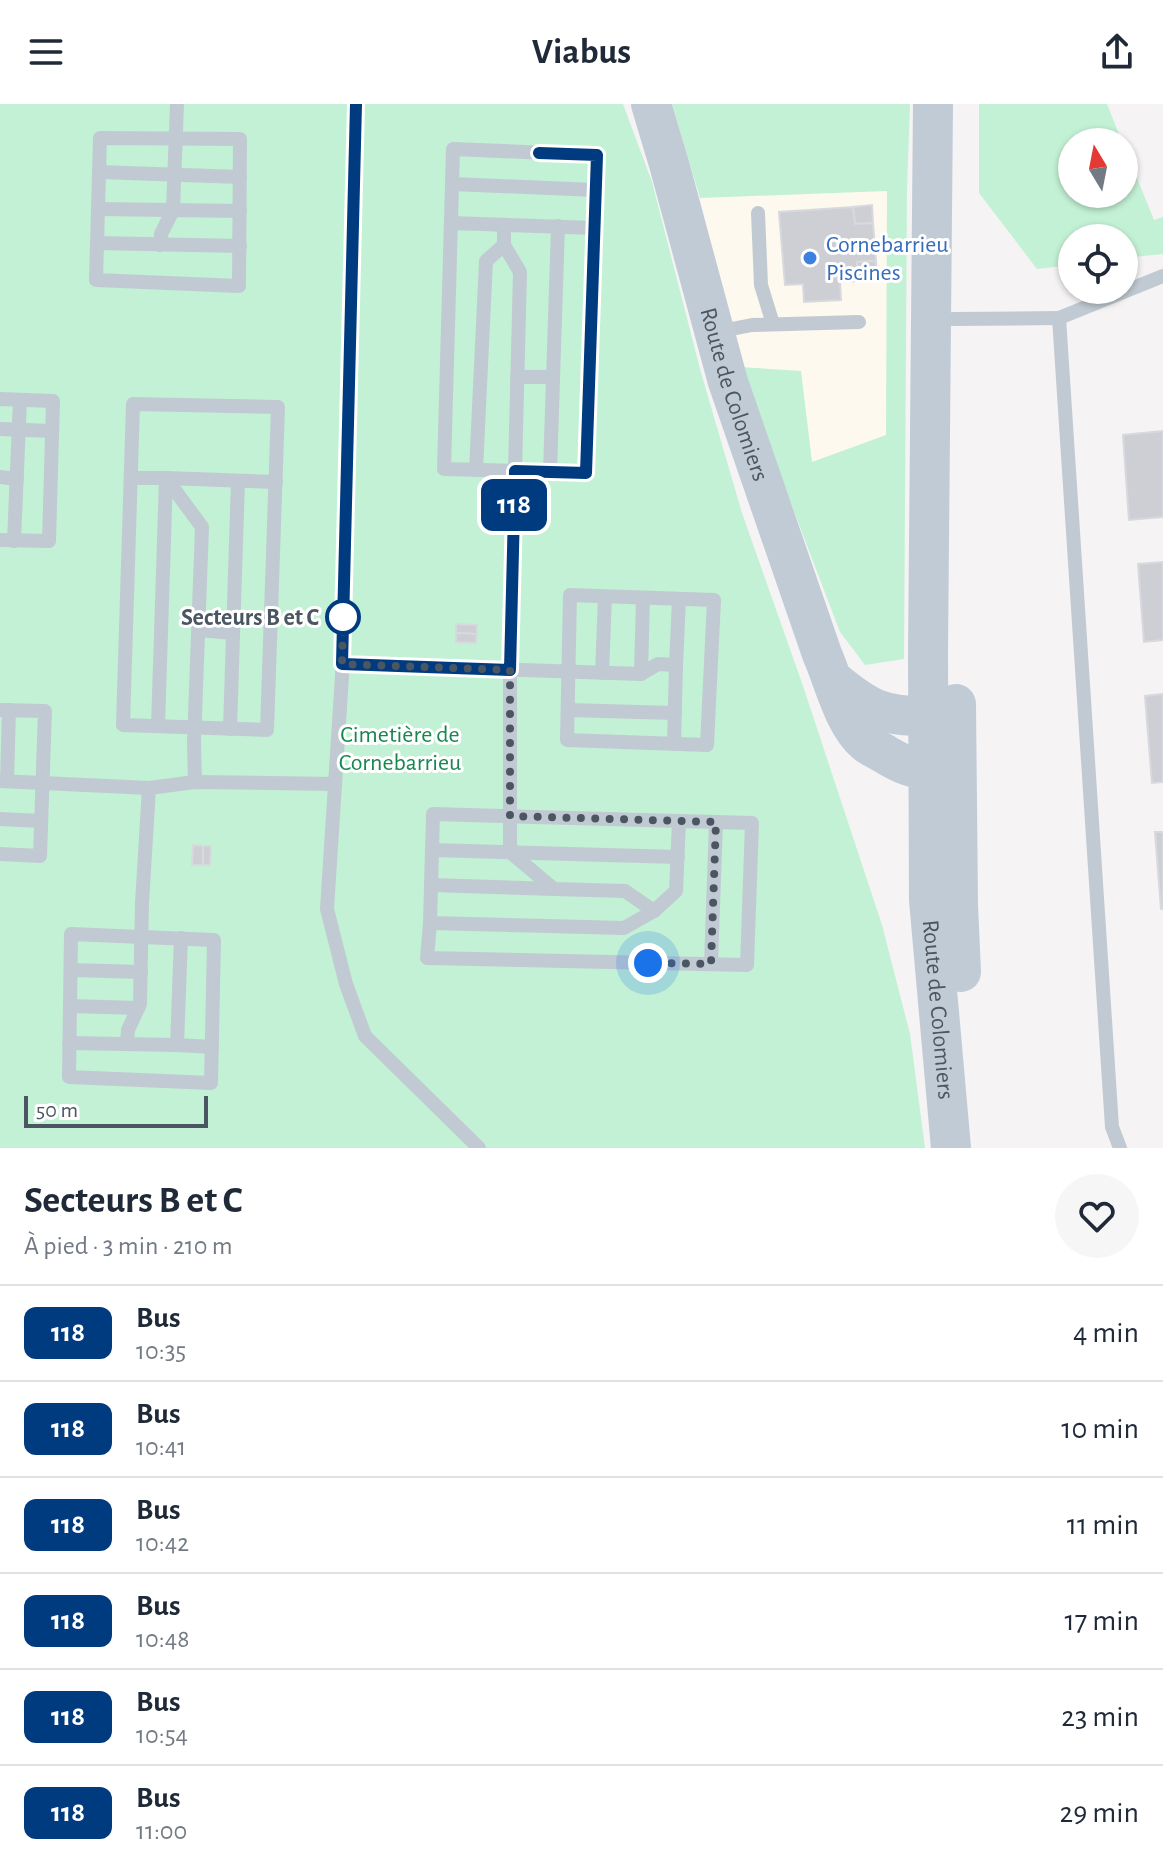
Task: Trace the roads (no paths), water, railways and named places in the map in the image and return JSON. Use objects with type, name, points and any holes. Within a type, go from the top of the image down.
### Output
[{"type":"main road","name":"Route de Colomiers","points":[[651,104],[728,382],[845,716],[866,742],[898,762],[921,770],[936,748]]},
{"type":"main road","points":[[933,104],[936,748]]},
{"type":"main road","points":[[936,748],[953,319],[950,104]]},
{"type":"main road","points":[[834,681],[859,701],[881,713],[907,717],[936,748]]},
{"type":"main road","name":"Route de Colomiers","points":[[936,748],[929,900],[951,1148]]},
{"type":"main road","name":"Route de Colomiers","points":[[936,748],[958,906],[972,1148]]},
{"type":"lane","points":[[160,245],[161,234],[173,210],[177,104]]},
{"type":"lane","points":[[356,104],[342,664],[327,909],[346,984],[365,1036],[479,1148]]},
{"type":"lane","points":[[100,138],[175,139],[240,139],[239,286],[96,280],[100,138]]},
{"type":"lane","points":[[453,149],[597,155],[595,190],[586,473],[444,469],[453,149]]},
{"type":"lane","points":[[99,172],[240,177]]},
{"type":"lane","points":[[452,184],[595,190]]},
{"type":"lane","points":[[98,209],[240,211]]},
{"type":"lane","points":[[758,213],[761,285],[773,324]]},
{"type":"lane","points":[[451,223],[594,228]]},
{"type":"lane","points":[[504,225],[504,245],[520,272],[510,670],[510,852],[554,889]]},
{"type":"lane","points":[[550,472],[558,226]]},
{"type":"lane","points":[[97,243],[240,246]]},
{"type":"lane","points":[[476,470],[486,261],[504,245]]},
{"type":"lane","points":[[953,319],[1059,318],[1163,276]]},
{"type":"lane","points":[[1059,318],[1112,1127],[1120,1148]]},
{"type":"lane","points":[[715,332],[752,325],[859,322]]},
{"type":"lane","points":[[517,377],[553,377]]},
{"type":"lane","points":[[0,399],[53,401],[49,541],[7,540],[17,479],[20,400]]},
{"type":"lane","points":[[133,404],[278,407],[276,482],[267,730],[123,725],[133,404]]},
{"type":"lane","points":[[0,429],[52,431]]},
{"type":"lane","points":[[0,477],[17,479]]},
{"type":"lane","points":[[131,478],[276,482]]},
{"type":"lane","points":[[166,478],[202,527],[195,782]]},
{"type":"lane","points":[[158,726],[166,478]]},
{"type":"lane","points":[[230,729],[238,481]]},
{"type":"lane","points":[[570,595],[605,597],[714,600],[707,745],[567,740],[570,595]]},
{"type":"lane","points":[[602,673],[605,597]]},
{"type":"lane","points":[[641,674],[643,598]]},
{"type":"lane","points":[[674,744],[679,599]]},
{"type":"lane","points":[[199,630],[233,633]]},
{"type":"lane","points":[[342,664],[641,674],[658,664],[676,665]]},
{"type":"lane","points":[[0,854],[40,856],[43,783],[45,711],[5,710],[4,781],[43,783],[149,788],[195,782],[335,784]]},
{"type":"lane","points":[[568,710],[675,713]]},
{"type":"lane","points":[[127,1044],[128,1030],[140,1004],[149,788]]},
{"type":"lane","points":[[433,814],[679,821],[752,823],[747,965],[427,958],[433,814]]},
{"type":"lane","points":[[0,819],[41,821]]},
{"type":"lane","points":[[430,923],[624,928],[654,911],[676,891],[679,821]]},
{"type":"lane","points":[[711,964],[716,822]]},
{"type":"lane","points":[[432,850],[678,857]]},
{"type":"lane","points":[[431,885],[625,891],[654,911]]},
{"type":"lane","points":[[71,934],[181,938],[214,940],[211,1083],[69,1077],[71,934]]},
{"type":"lane","points":[[177,1045],[181,938]]},
{"type":"lane","points":[[71,970],[141,972]]},
{"type":"lane","points":[[70,1006],[138,1008]]},
{"type":"lane","points":[[69,1043],[212,1047]]},
{"type":"place","name":"Cornebarrieu Piscines","points":[[810,258]]},
{"type":"place","name":"Secteurs B et C","points":[[343,617]]},
{"type":"park label","name":"Cimetière de Cornebarrieu","points":[[400,748]]}]
